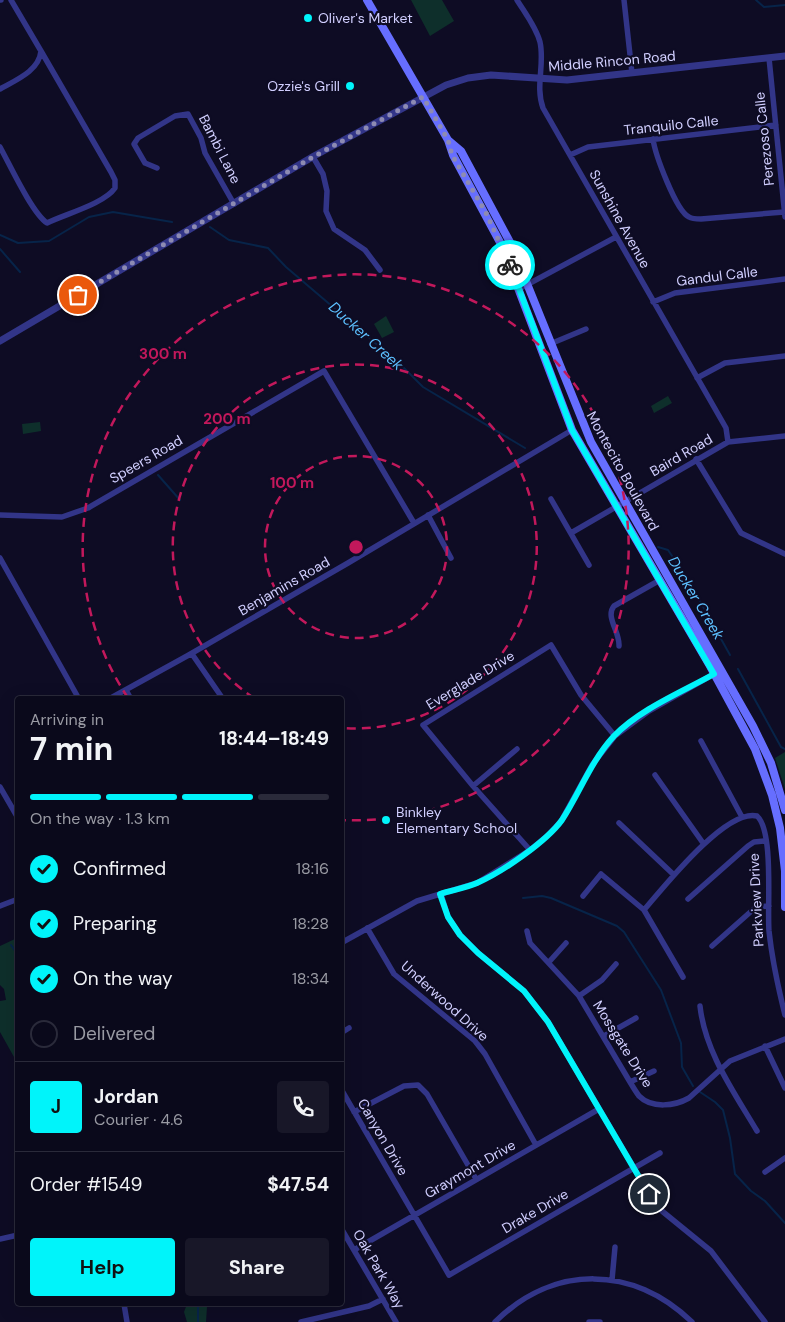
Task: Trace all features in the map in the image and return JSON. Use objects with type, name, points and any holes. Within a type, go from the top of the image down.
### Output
[{"type":"main road","name":"Montecito Boulevard","points":[[367,0],[448,140],[452,155],[502,246],[572,430],[621,504],[756,733],[775,774],[785,810]]},
{"type":"main road","name":"Montecito Boulevard","points":[[448,140],[461,151],[511,244],[580,420],[660,580],[755,750],[772,794],[780,828],[785,870],[785,907]]},
{"type":"street","points":[[0,147],[34,207],[47,223],[72,211],[83,209],[112,191],[116,184],[111,172],[11,0]]},
{"type":"street","name":"Sunshine Avenue","points":[[517,0],[536,31],[540,43],[539,96],[543,108],[726,428],[728,442]]},
{"type":"street","points":[[624,0],[632,73]]},
{"type":"street","points":[[0,89],[35,67],[41,51]]},
{"type":"street","name":"Middle Rincon Road","points":[[2,340],[313,157],[446,86],[474,76],[511,75],[567,80],[785,56]]},
{"type":"street","name":"Perezoso Calle","points":[[769,58],[785,214]]},
{"type":"street","name":"Bambi Lane","points":[[157,168],[145,163],[134,144],[138,138],[175,116],[188,114],[201,138],[205,153],[234,204]]},
{"type":"street","name":"Tranquilo Calle","points":[[570,155],[588,147],[776,125]]},
{"type":"street","points":[[653,139],[655,151],[668,182],[682,210],[689,217],[701,219],[785,214]]},
{"type":"street","points":[[313,157],[323,174],[327,192],[326,211],[334,228],[364,250],[380,270]]},
{"type":"street","points":[[519,289],[616,237]]},
{"type":"street","name":"Gandul Calle","points":[[653,302],[675,293],[785,280]]},
{"type":"street","points":[[550,344],[586,330]]},
{"type":"street","points":[[0,332],[2,340]]},
{"type":"street","points":[[697,378],[725,364],[785,356]]},
{"type":"street","name":"Speers Road","points":[[0,515],[62,517],[88,508],[324,371],[414,522]]},
{"type":"street","name":"Benjamins Road","points":[[115,696],[192,654],[572,430]]},
{"type":"street","name":"Baird Road","points":[[571,533],[728,442],[785,436]]},
{"type":"street","points":[[696,459],[737,529],[750,539],[785,554]]},
{"type":"street","points":[[551,499],[589,565]]},
{"type":"street","points":[[428,515],[451,558]]},
{"type":"street","points":[[0,558],[77,696]]},
{"type":"street","points":[[619,646],[620,636],[610,615],[611,610],[614,606],[660,580]]},
{"type":"street","name":"Everglade Drive","points":[[530,850],[473,786],[423,725],[551,645],[581,695],[614,736]]},
{"type":"street","points":[[192,654],[221,696]]},
{"type":"street","points":[[344,941],[417,901],[477,883],[530,850],[548,835],[561,820],[592,765],[614,736],[649,711],[714,674]]},
{"type":"street","points":[[126,690],[129,696]]},
{"type":"street","points":[[644,910],[674,874],[704,843],[742,817],[701,742]]},
{"type":"street","points":[[473,786],[517,749]]},
{"type":"street","points":[[655,775],[704,843]]},
{"type":"street","points":[[0,787],[15,813]]},
{"type":"street","name":"Parkview Drive","points":[[742,817],[754,815],[760,819],[765,841],[769,867],[772,955],[785,1015]]},
{"type":"street","points":[[619,823],[674,874]]},
{"type":"street","points":[[688,898],[748,846],[754,842],[765,841]]},
{"type":"street","points":[[583,896],[601,874],[644,910],[683,977]]},
{"type":"street","points":[[440,894],[448,917],[460,935],[478,953],[524,991],[535,1004],[657,1207],[711,1251],[765,1322]]},
{"type":"street","points":[[0,906],[15,900]]},
{"type":"street","points":[[712,946],[756,907],[769,906]]},
{"type":"street","name":"Underwood Drive","points":[[367,928],[394,974],[475,1041],[485,1054],[536,1145]]},
{"type":"street","name":"Mossgate Drive","points":[[527,931],[530,943],[579,996],[639,1096],[655,1104],[681,1103],[730,1061],[785,1039]]},
{"type":"street","points":[[549,962],[566,943]]},
{"type":"street","points":[[579,996],[602,980],[616,964]]},
{"type":"street","points":[[700,1006],[702,1023],[720,1069],[757,1131]]},
{"type":"street","points":[[604,1036],[636,1018]]},
{"type":"street","points":[[344,1030],[348,1028]]},
{"type":"street","points":[[764,1046],[785,1088]]},
{"type":"street","points":[[630,1082],[654,1071]]},
{"type":"street","points":[[354,1112],[404,1086],[418,1085],[427,1094],[476,1179]]},
{"type":"street","name":"Canyon Drive","points":[[344,1094],[449,1275]]},
{"type":"street","name":"Graymont Drive","points":[[354,1250],[598,1110]]},
{"type":"street","name":"Drake Drive","points":[[449,1275],[660,1153]]},
{"type":"street","points":[[765,1172],[785,1158]]},
{"type":"street","name":"Oak Park Way","points":[[344,1233],[396,1322]]},
{"type":"street","points":[[0,1239],[15,1236]]},
{"type":"street","points":[[612,1280],[615,1247]]},
{"type":"street","points":[[495,1322],[518,1301],[554,1284],[586,1278],[634,1284],[652,1292],[678,1309],[692,1322]]},
{"type":"street","points":[[301,1322],[369,1306],[383,1298]]},
{"type":"street","points":[[124,1306],[128,1322]]},
{"type":"street","points":[[589,1322],[600,1322]]},
{"type":"green space","points":[[411,0],[442,0],[454,21],[430,36]]},
{"type":"green space","points":[[386,316],[394,332],[382,338],[374,324]]},
{"type":"green space","points":[[668,396],[672,403],[654,413],[651,406]]},
{"type":"green space","points":[[40,422],[41,431],[23,434],[22,424]]},
{"type":"green space","points":[[785,752],[785,789],[775,758]]},
{"type":"green space","points":[[15,939],[14,1057],[0,1032],[0,1001],[6,1000],[4,989],[0,985],[0,946]]},
{"type":"green space","points":[[186,1306],[212,1306],[207,1307],[206,1322],[187,1322],[184,1312]]},
{"type":"waterway","points":[[756,0],[764,7],[785,5]]},
{"type":"waterway","name":"Ducker Creek","points":[[0,235],[18,243],[49,241],[89,217],[113,212],[172,222]]},
{"type":"waterway","name":"Ducker Creek","points":[[210,227],[229,240],[268,248],[286,267],[401,365],[423,387],[525,448]]},
{"type":"waterway","points":[[0,249],[20,272]]},
{"type":"waterway","points":[[158,475],[180,500]]},
{"type":"waterway","name":"Ducker Creek","points":[[658,547],[668,550],[687,578],[730,655]]},
{"type":"waterway","name":"Ducker Creek","points":[[738,669],[781,747],[785,749]]},
{"type":"waterway","points":[[523,898],[542,896],[551,898],[617,926],[624,932],[661,990],[681,1043],[682,1067],[693,1086]]},
{"type":"waterway","points":[[11,945],[15,951]]},
{"type":"waterway","points":[[700,1092],[723,1110],[730,1138],[735,1174],[751,1191],[765,1201],[785,1223]]},
{"type":"waterway","points":[[198,1306],[198,1322]]},
{"type":"way so far","points":[[78,295],[313,157],[423,97],[448,140],[452,155],[486,213],[510,265]]},
{"type":"place","name":"Oliver's Market","points":[[308,18]]},
{"type":"place","name":"Ozzie's Grill","points":[[350,86]]},
{"type":"place","name":"Binkley Elementary School","points":[[386,820]]},
{"type":"route","points":[[510,265],[572,430],[714,674],[628,724],[614,736],[592,765],[561,820],[548,835],[530,850],[477,883],[440,894],[448,917],[460,935],[478,953],[524,991],[548,1022],[649,1194]]}]
